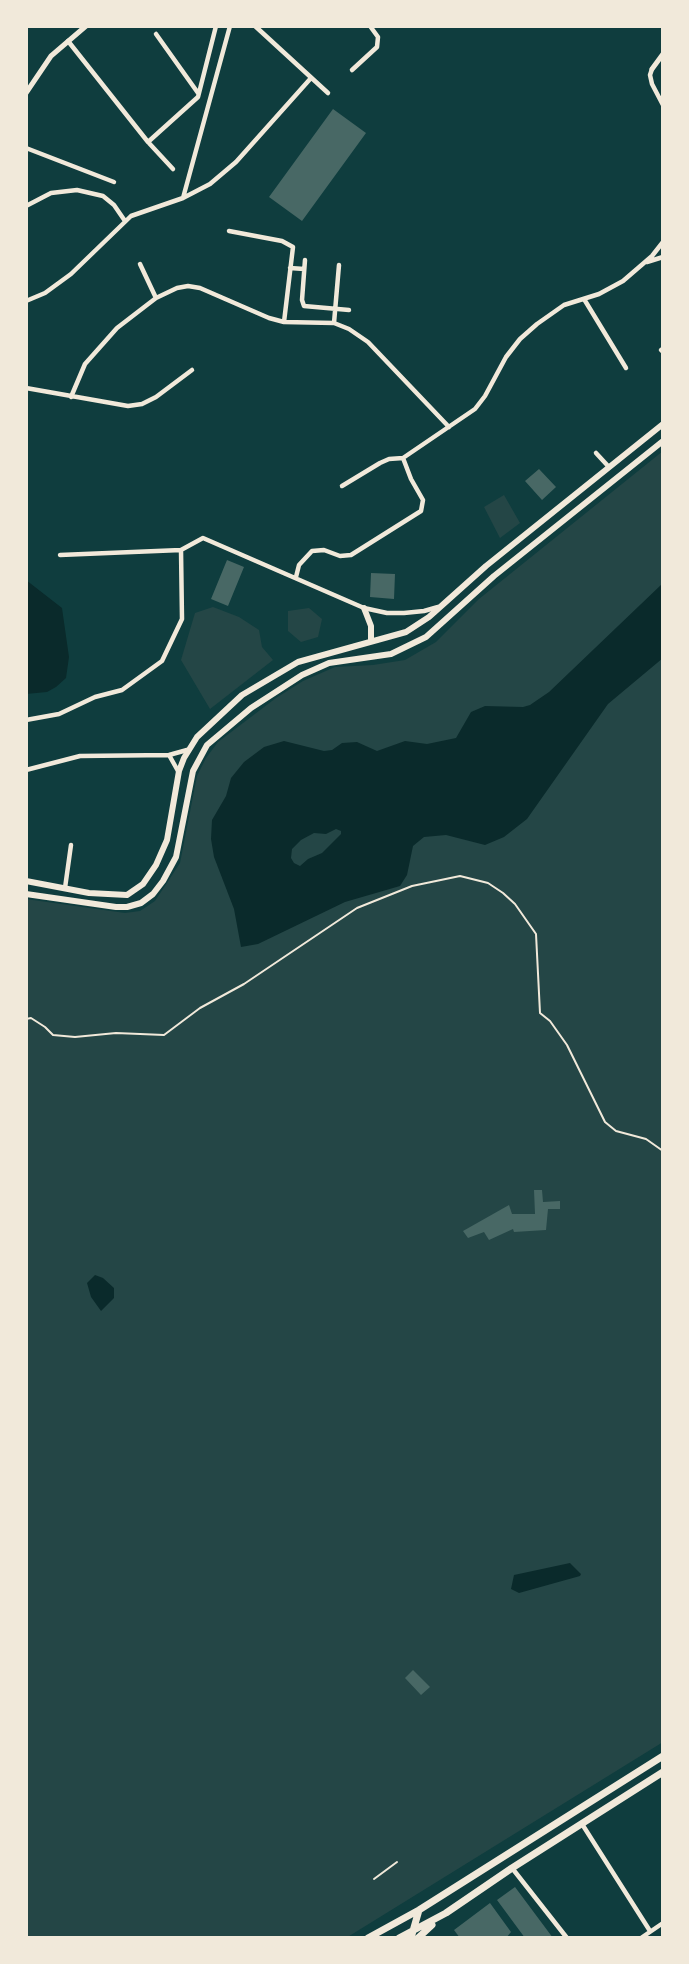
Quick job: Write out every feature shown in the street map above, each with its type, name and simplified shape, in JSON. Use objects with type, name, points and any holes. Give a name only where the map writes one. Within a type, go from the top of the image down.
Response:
[{"type":"main road","points":[[26,881],[127,895],[143,884],[156,865],[167,840],[179,771],[197,737],[254,687],[298,662],[406,632],[663,424]]},
{"type":"main road","points":[[26,894],[116,908],[141,903],[153,894],[176,857],[193,771],[207,745],[251,708],[302,675],[329,663],[391,654],[426,637],[494,576],[663,441]]},
{"type":"main road","points":[[623,454],[632,464]]},
{"type":"main road","points":[[364,608],[371,626],[371,641]]},
{"type":"main road","points":[[368,1938],[419,1910],[663,1756]]},
{"type":"main road","points":[[400,1920],[397,1938],[414,1935],[512,1868],[663,1772]]},
{"type":"main road","points":[[414,1935],[419,1910]]},
{"type":"street","points":[[26,93],[51,56],[86,26]]},
{"type":"street","points":[[148,142],[196,99],[216,26]]},
{"type":"street","points":[[183,198],[230,26]]},
{"type":"street","points":[[255,26],[328,93]]},
{"type":"street","points":[[352,70],[377,47],[379,37],[370,26]]},
{"type":"street","points":[[156,34],[198,94]]},
{"type":"street","points":[[68,40],[148,142],[173,169]]},
{"type":"street","points":[[663,54],[650,75],[663,105]]},
{"type":"street","points":[[26,300],[45,293],[71,274],[125,221],[139,212],[183,198],[210,184],[236,162],[312,78]]},
{"type":"street","points":[[26,148],[114,182]]},
{"type":"street","points":[[26,206],[51,193],[77,190],[103,197],[114,205],[125,221]]},
{"type":"street","points":[[229,231],[282,241],[293,247],[284,322]]},
{"type":"street","points":[[342,486],[388,459],[402,458],[475,408],[520,339],[564,305],[611,288],[643,264],[663,243]]},
{"type":"street","points":[[643,264],[663,257]]},
{"type":"street","points":[[305,260],[303,304],[309,307],[349,310]]},
{"type":"street","points":[[140,264],[156,298]]},
{"type":"street","points":[[334,323],[338,265]]},
{"type":"street","points":[[290,268],[304,269]]},
{"type":"street","points":[[71,397],[85,364],[117,328],[156,298],[188,286],[269,318],[284,322],[334,323],[349,329],[368,342],[449,427]]},
{"type":"street","points":[[584,299],[626,368]]},
{"type":"street","points":[[26,388],[117,405],[142,404],[192,370]]},
{"type":"street","points":[[596,453],[608,466]]},
{"type":"street","points":[[296,577],[299,565],[312,551],[324,550],[340,556],[351,555],[421,511],[423,500],[402,458]]},
{"type":"street","points":[[61,555],[181,550],[203,538],[364,608],[387,613],[404,613],[424,611],[442,605]]},
{"type":"street","points":[[26,720],[59,715],[95,697],[122,690],[162,661],[181,619],[181,550]]},
{"type":"street","points":[[26,770],[80,756],[169,755],[189,750]]},
{"type":"street","points":[[169,755],[179,771]]},
{"type":"street","points":[[65,888],[71,845]]},
{"type":"street","points":[[582,1824],[650,1931]]},
{"type":"street","points":[[512,1868],[567,1938]]},
{"type":"street","points":[[641,1938],[663,1923]]},
{"type":"path","points":[[26,1019],[31,1018],[53,1035],[75,1037],[117,1032],[164,1035],[358,908],[412,886],[460,876],[488,883],[503,893],[515,904],[536,934],[540,1013],[550,1021],[567,1045],[605,1122],[616,1132],[646,1139],[663,1151]]},
{"type":"path","points":[[374,1880],[397,1863]]},
{"type":"shaded area","points":[[663,451],[663,1742],[346,1938],[26,1938],[26,899],[125,913],[140,911],[155,901],[180,863],[197,776],[218,742],[303,681],[335,667],[405,660],[436,642],[479,599]]},
{"type":"shaded area","points":[[504,495],[520,523],[500,538],[484,507]]},
{"type":"shaded area","points":[[26,580],[62,608],[69,657],[66,678],[56,687],[47,692],[26,694]]},
{"type":"shaded area","points":[[663,583],[663,658],[608,704],[527,819],[504,837],[485,845],[446,835],[424,837],[413,846],[407,875],[400,886],[345,902],[258,944],[241,947],[234,909],[214,857],[211,839],[212,820],[226,796],[231,778],[244,762],[264,747],[284,741],[324,751],[332,750],[342,743],[357,742],[377,751],[405,741],[427,744],[456,738],[471,712],[485,706],[523,707],[549,692]],"holes":[[[336,829],[341,831],[322,853],[300,866],[294,863],[291,858],[292,849],[301,840],[314,833],[326,834]]]},
{"type":"shaded area","points":[[213,607],[239,617],[259,630],[262,647],[273,660],[210,709],[181,660],[195,613]]},
{"type":"shaded area","points":[[309,608],[322,619],[318,637],[301,642],[288,631],[288,611]]},
{"type":"shaded area","points":[[95,1275],[114,1288],[114,1298],[101,1311],[91,1297],[87,1283]]},
{"type":"shaded area","points":[[570,1563],[580,1576],[519,1593],[511,1589],[514,1575]]},
{"type":"building","points":[[333,109],[366,133],[302,221],[269,197]]},
{"type":"building","points":[[539,469],[556,487],[542,500],[525,481]]},
{"type":"building","points":[[227,560],[244,567],[228,606],[211,599]]},
{"type":"building","points":[[371,573],[395,574],[394,599],[370,597]]},
{"type":"building","points":[[534,1190],[542,1190],[543,1202],[560,1201],[560,1209],[548,1209],[546,1230],[514,1232],[513,1229],[489,1240],[484,1232],[468,1238],[463,1231],[509,1205],[512,1214],[535,1214]]},
{"type":"building","points":[[413,1670],[430,1687],[421,1695],[405,1678]]},
{"type":"building","points":[[515,1887],[553,1938],[525,1938],[497,1900]]},
{"type":"building","points":[[490,1903],[511,1932],[506,1938],[460,1938],[454,1930]]}]
